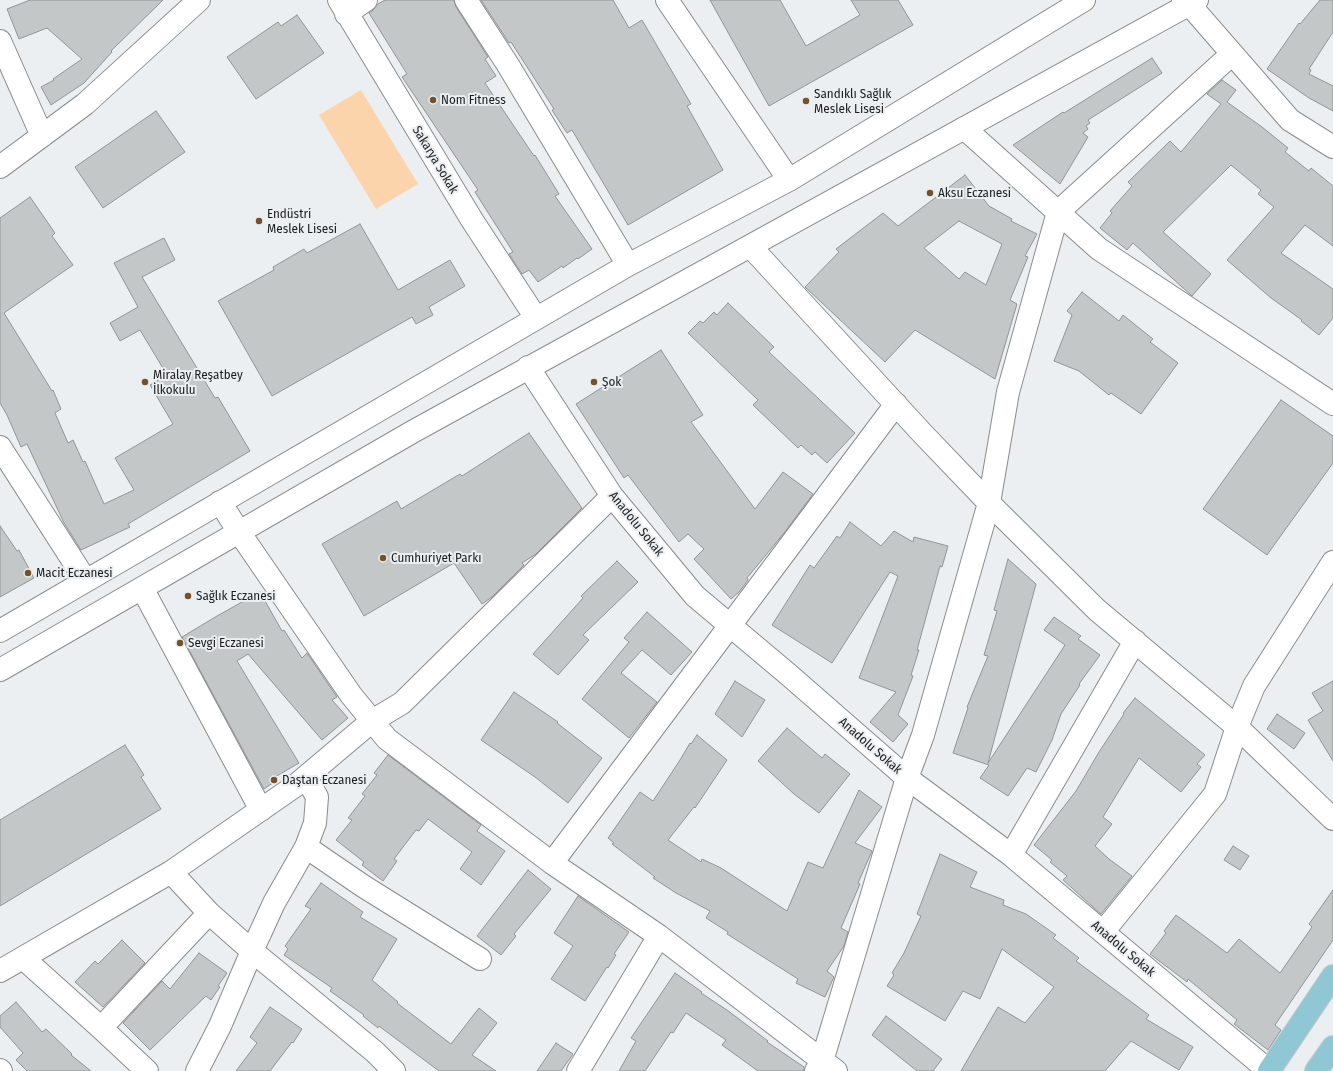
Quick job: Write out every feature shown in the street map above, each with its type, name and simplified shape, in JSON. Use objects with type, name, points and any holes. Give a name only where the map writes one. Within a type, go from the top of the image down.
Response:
[{"type":"main road","points":[[1269,1071],[1333,976]]},
{"type":"main road","points":[[1316,1071],[1333,1047]]},
{"type":"street","points":[[0,167],[85,104],[199,0]]},
{"type":"street","points":[[343,7],[366,0]]},
{"type":"street","points":[[466,0],[508,65],[628,265]]},
{"type":"street","points":[[667,0],[790,180]]},
{"type":"street","points":[[0,631],[628,265],[790,180],[1084,0]]},
{"type":"street","points":[[0,670],[414,431],[1190,2],[1232,54],[1290,120],[1333,147]]},
{"type":"street","name":"Sakarya Sokak","points":[[343,7],[472,220],[536,318]]},
{"type":"street","points":[[0,41],[42,136]]},
{"type":"street","points":[[220,502],[351,695],[387,740],[552,863],[659,936],[825,1068],[907,778],[923,735],[989,503],[1008,392],[1058,212],[1232,54]]},
{"type":"street","points":[[964,128],[1099,249],[1333,404]]},
{"type":"street","points":[[750,246],[989,503],[1097,610],[1238,727],[1333,819]]},
{"type":"street","name":"Anadolu Sokak","points":[[528,368],[612,496],[696,596],[907,778],[1011,855],[1269,1071]]},
{"type":"street","points":[[552,863],[896,404]]},
{"type":"street","points":[[0,447],[86,581]]},
{"type":"street","points":[[0,971],[171,872],[295,786],[372,721],[402,703],[612,496]]},
{"type":"street","points":[[1103,932],[1215,794],[1254,686],[1333,562]]},
{"type":"street","points":[[142,588],[262,810]]},
{"type":"street","points":[[1011,855],[1135,641]]},
{"type":"street","points":[[197,1071],[220,1026],[274,903],[306,847],[315,823],[317,797],[306,777]]},
{"type":"street","points":[[306,847],[363,886],[480,959]]},
{"type":"street","points":[[171,872],[209,913],[252,951],[375,1052],[394,1071]]},
{"type":"street","points":[[101,1028],[209,913]]},
{"type":"street","points":[[578,1071],[659,936]]},
{"type":"street","points":[[22,958],[147,1071]]},
{"type":"shaded area","points":[[361,90],[418,184],[376,209],[319,115]]},
{"type":"building","points":[[30,0],[163,0],[111,51],[112,52],[84,83],[51,105],[41,87],[54,80],[53,79],[82,59],[47,28],[19,39],[7,9]]},
{"type":"building","points":[[385,0],[454,0],[456,7],[488,57],[485,59],[496,76],[485,83],[534,156],[535,155],[559,194],[555,196],[592,249],[578,259],[577,258],[563,268],[562,266],[538,282],[529,270],[522,274],[509,254],[513,252],[475,192],[478,190],[402,77],[407,74],[369,13],[378,4]]},
{"type":"building","points":[[481,0],[613,0],[629,28],[642,20],[691,104],[687,106],[723,170],[628,225],[572,130],[567,133],[552,110],[554,109],[511,42],[509,43]]},
{"type":"building","points":[[710,0],[780,0],[806,46],[860,15],[851,0],[898,0],[913,25],[769,106]]},
{"type":"building","points":[[1320,0],[1333,0],[1333,32],[1309,69],[1311,70],[1309,74],[1333,86],[1333,111],[1309,98],[1267,69],[1299,23],[1300,24]]},
{"type":"building","points":[[297,15],[324,53],[256,99],[227,57],[278,22],[281,26]]},
{"type":"building","points":[[1152,58],[1162,73],[1088,120],[1090,123],[1086,126],[1088,129],[1083,133],[1088,137],[1060,184],[1013,145],[1063,112],[1064,113]]},
{"type":"building","points":[[1222,80],[1236,90],[1227,102],[1288,148],[1285,152],[1309,171],[1311,168],[1333,186],[1333,246],[1305,225],[1281,253],[1333,289],[1333,318],[1319,335],[1301,321],[1302,320],[1271,298],[1227,260],[1274,207],[1258,194],[1261,190],[1231,165],[1163,232],[1211,274],[1192,296],[1133,243],[1127,250],[1100,228],[1112,213],[1110,211],[1132,186],[1128,182],[1170,141],[1181,152],[1221,104],[1207,94]]},
{"type":"building","points":[[156,111],[185,152],[103,208],[75,167]]},
{"type":"building","points":[[965,175],[989,206],[1012,219],[1011,221],[1037,234],[1025,256],[1028,257],[1010,300],[1017,304],[995,379],[915,330],[885,362],[805,287],[839,252],[836,249],[883,213],[898,226]],"holes":[[[959,221],[1002,244],[986,285],[965,272],[959,279],[924,248]]]},
{"type":"building","points":[[30,197],[55,233],[52,236],[73,265],[4,313],[52,391],[53,390],[61,409],[55,413],[68,443],[73,440],[83,462],[85,461],[104,504],[134,490],[115,458],[173,424],[150,385],[167,375],[140,330],[120,341],[110,323],[138,307],[114,263],[164,238],[175,260],[142,277],[215,398],[218,397],[250,451],[128,524],[130,527],[81,550],[64,523],[27,444],[21,447],[0,403],[0,218]]},
{"type":"building","points":[[360,224],[398,290],[450,260],[465,286],[429,307],[433,315],[416,324],[412,317],[272,396],[218,301],[274,270],[273,267],[304,249],[307,253]]},
{"type":"building","points":[[1082,292],[1119,321],[1123,315],[1153,339],[1150,342],[1178,363],[1141,414],[1111,393],[1109,395],[1079,371],[1054,361],[1072,315],[1067,311]]},
{"type":"building","points":[[728,303],[774,347],[769,352],[855,433],[827,463],[815,452],[812,455],[801,445],[798,448],[753,405],[758,400],[688,333],[700,321],[703,323],[714,312],[717,315]]},
{"type":"building","points":[[661,350],[703,415],[691,422],[755,509],[783,472],[813,494],[784,533],[747,578],[748,580],[739,592],[731,599],[694,559],[704,549],[688,534],[679,542],[628,475],[624,478],[576,404]]},
{"type":"building","points":[[1281,400],[1333,436],[1333,463],[1267,555],[1203,509]]},
{"type":"building","points":[[529,433],[582,508],[536,554],[522,563],[524,565],[492,597],[482,604],[454,563],[364,616],[322,544],[397,501],[401,509],[460,474],[462,476]]},
{"type":"building","points":[[850,522],[881,546],[894,531],[913,542],[914,537],[948,546],[942,567],[940,566],[917,650],[919,650],[911,675],[913,676],[898,715],[908,724],[893,742],[870,722],[896,692],[859,678],[898,576],[890,572],[832,663],[772,625],[810,565],[814,568],[837,536],[840,538]]},
{"type":"building","points":[[0,526],[17,551],[19,550],[34,578],[0,597]]},
{"type":"building","points":[[1008,559],[1036,584],[988,763],[1065,645],[1044,630],[1054,617],[1081,636],[1078,639],[1100,655],[1079,684],[1080,685],[1061,714],[1052,740],[1036,772],[1027,768],[1008,796],[980,778],[989,765],[953,753],[968,708],[967,707],[988,656],[984,655],[997,611],[994,610]]},
{"type":"building","points":[[617,561],[638,582],[583,635],[589,640],[558,675],[533,654],[583,598],[581,596]]},
{"type":"building","points":[[260,592],[282,631],[284,630],[302,658],[307,653],[337,697],[332,700],[348,718],[322,740],[248,654],[237,661],[299,763],[275,777],[277,780],[264,789],[182,637]]},
{"type":"building","points":[[647,612],[692,652],[671,675],[642,650],[621,673],[657,702],[629,738],[582,699],[629,642],[624,638]]},
{"type":"building","points":[[735,681],[765,700],[742,737],[715,714]]},
{"type":"building","points":[[1333,681],[1333,761],[1308,720],[1323,711],[1312,693]]},
{"type":"building","points":[[514,692],[558,722],[557,723],[602,758],[568,803],[535,777],[481,740]]},
{"type":"building","points":[[1135,698],[1205,755],[1197,764],[1201,767],[1181,792],[1139,758],[1103,817],[1112,824],[1095,846],[1109,859],[1132,876],[1101,914],[1063,880],[1067,876],[1050,862],[1052,860],[1034,845],[1076,791],[1124,714],[1123,713]]},
{"type":"building","points":[[1277,714],[1305,733],[1294,749],[1267,729]]},
{"type":"building","points":[[787,728],[822,758],[825,754],[850,774],[819,813],[794,794],[758,761]]},
{"type":"building","points":[[697,735],[727,760],[695,808],[694,807],[668,840],[701,862],[702,859],[721,868],[787,911],[808,862],[823,868],[859,790],[882,807],[855,843],[872,851],[841,928],[848,932],[844,946],[827,971],[834,977],[825,997],[796,983],[798,979],[727,934],[728,932],[706,918],[710,911],[676,893],[653,878],[655,877],[612,844],[614,843],[608,838],[640,792],[653,801],[690,743],[691,744]]},
{"type":"building","points":[[125,745],[144,775],[141,777],[161,809],[0,906],[0,820]]},
{"type":"building","points":[[388,755],[481,825],[477,831],[505,851],[481,885],[460,869],[472,852],[428,819],[419,831],[416,830],[394,859],[397,861],[383,881],[362,865],[364,862],[336,840],[352,820],[348,818],[365,796],[362,794],[377,775],[374,773]]},
{"type":"building","points":[[1233,846],[1249,856],[1240,870],[1224,860]]},
{"type":"building","points":[[940,854],[977,872],[970,887],[1004,900],[1003,905],[1026,914],[1056,935],[1053,938],[1079,958],[1076,961],[1149,1015],[1146,1019],[1193,1047],[1179,1070],[1131,1041],[1105,1071],[961,1071],[998,1007],[1025,1023],[1054,987],[1002,949],[980,999],[963,991],[945,1021],[887,986],[894,975],[892,973],[904,953],[921,916],[917,914]]},
{"type":"building","points":[[528,870],[551,889],[514,934],[516,936],[501,955],[477,936]]},
{"type":"building","points":[[321,883],[363,912],[360,917],[397,939],[372,980],[398,1002],[397,1003],[451,1044],[479,1008],[497,1023],[472,1055],[496,1071],[439,1071],[379,1026],[378,1028],[363,1016],[364,1015],[330,991],[332,988],[284,955],[288,949],[285,946],[311,909],[305,906]]},
{"type":"building","points":[[1333,890],[1333,940],[1275,1025],[1281,1030],[1268,1050],[1234,1024],[1237,1020],[1188,979],[1187,982],[1150,954],[1166,933],[1164,931],[1176,915],[1227,953],[1239,939],[1280,973],[1312,927],[1309,924]]},
{"type":"building","points":[[578,896],[629,932],[614,954],[616,955],[608,968],[607,967],[585,1001],[551,979],[573,946],[554,933]]},
{"type":"building","points":[[122,940],[145,963],[103,1007],[75,982],[95,961],[98,964]]},
{"type":"building","points":[[199,953],[227,973],[218,986],[220,987],[211,1000],[206,996],[150,1050],[123,1023],[162,981],[170,989]]},
{"type":"building","points":[[675,973],[702,992],[701,993],[727,1010],[768,1041],[767,1042],[804,1067],[804,1071],[758,1071],[722,1045],[726,1040],[686,1013],[673,1033],[671,1032],[645,1071],[619,1071],[636,1041],[631,1038]]},
{"type":"building","points":[[16,1002],[42,1032],[46,1029],[72,1054],[71,1055],[91,1071],[27,1071],[16,1060],[23,1053],[0,1027],[0,1016]]},
{"type":"building","points":[[270,1007],[302,1029],[293,1043],[292,1042],[270,1071],[236,1071],[257,1043],[250,1037]]},
{"type":"building","points":[[886,1016],[942,1059],[933,1071],[917,1071],[872,1035]]},
{"type":"building","points":[[556,1043],[573,1054],[561,1071],[537,1071]]},
{"type":"place","name":"Nom Fitness","points":[[433,100]]},
{"type":"place","name":"Sandıklı Sağlık Meslek Lisesi","points":[[806,101]]},
{"type":"place","name":"Aksu Eczanesi","points":[[930,193]]},
{"type":"place","name":"Endüstri Meslek Lisesi","points":[[259,221]]},
{"type":"place","name":"Miralay Reşatbey İlkokulu","points":[[145,382]]},
{"type":"place","name":"Şok","points":[[594,382]]},
{"type":"place","name":"Cumhuriyet Parkı","points":[[383,558]]},
{"type":"place","name":"Macit Eczanesi","points":[[28,573]]},
{"type":"place","name":"Sağlık Eczanesi","points":[[188,596]]},
{"type":"place","name":"Sevgi Eczanesi","points":[[180,643]]},
{"type":"place","name":"Daştan Eczanesi","points":[[274,780]]}]
